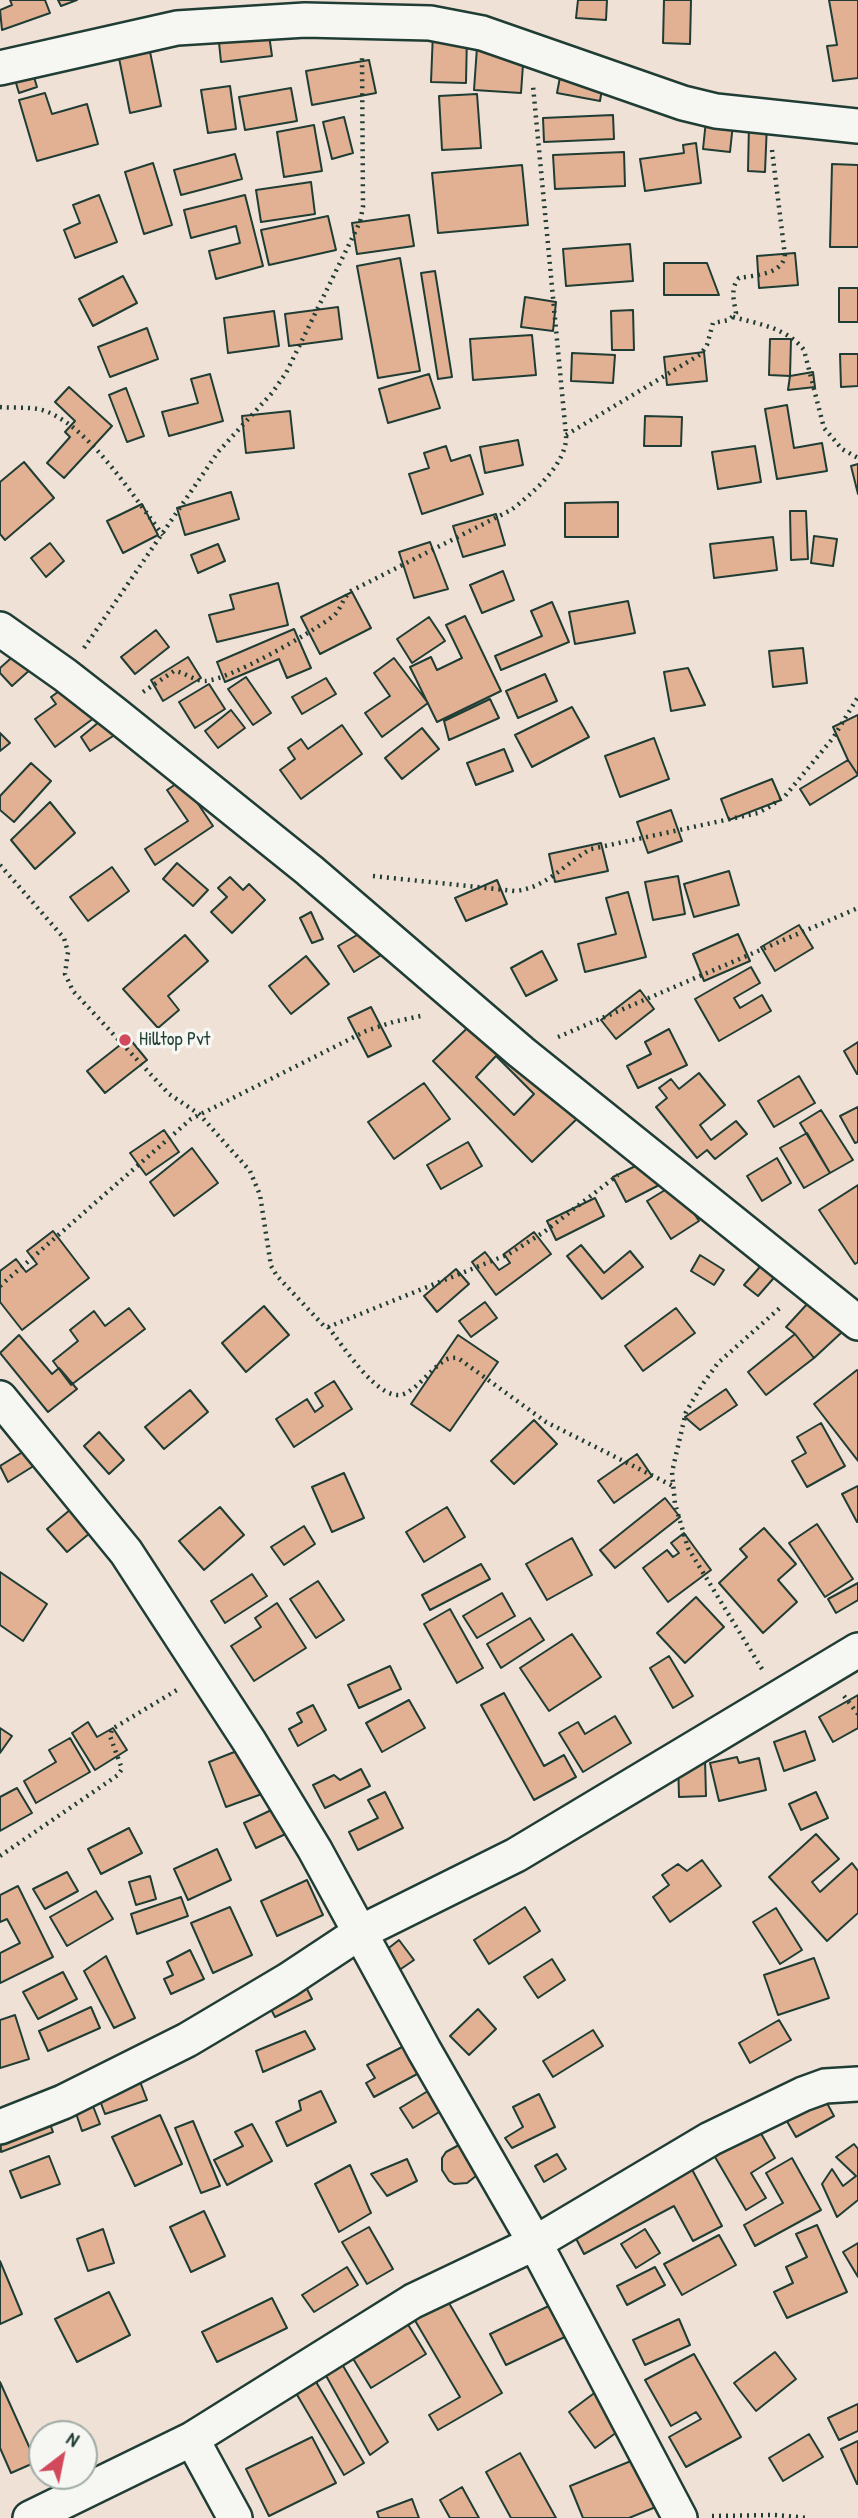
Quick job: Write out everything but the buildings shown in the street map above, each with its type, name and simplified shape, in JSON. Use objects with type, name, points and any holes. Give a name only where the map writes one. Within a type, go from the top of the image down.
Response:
[{"type":"street","points":[[0,68],[177,28],[305,20],[430,23],[482,33],[683,103],[716,111],[858,126]]},
{"type":"street","points":[[0,629],[65,674],[309,870],[521,1052],[858,1323]]},
{"type":"street","points":[[0,1398],[126,1552],[206,1673],[315,1850],[359,1933],[535,2243],[680,2518]]},
{"type":"street","points":[[0,2127],[63,2102],[187,2040],[288,1980],[359,1933],[516,1855],[858,1650]]},
{"type":"street","points":[[30,2518],[192,2439],[413,2301],[535,2243],[710,2139],[803,2094],[825,2086],[858,2084]]},
{"type":"street","points":[[192,2439],[235,2518]]},
{"type":"path","points":[[65,674],[218,452],[272,393],[286,373],[355,236],[363,207],[361,20]]},
{"type":"path","points":[[116,714],[174,671],[182,671],[199,681],[208,681],[260,660],[334,616],[343,598],[351,591],[511,510],[532,494],[564,452],[566,435],[530,51]]},
{"type":"path","points":[[733,317],[736,313],[733,290],[736,281],[775,270],[784,262],[767,116]]},
{"type":"path","points":[[566,435],[701,354],[707,345],[713,323],[733,317],[779,330],[797,341],[804,350],[824,428],[842,449],[858,458]]},
{"type":"path","points":[[0,407],[39,410],[72,426],[99,453],[163,535]]},
{"type":"path","points":[[364,876],[515,891],[528,889],[542,884],[578,856],[592,849],[758,813],[785,796],[833,738],[858,697]]},
{"type":"path","points":[[0,865],[64,938],[68,952],[65,974],[73,991],[169,1094],[200,1114],[254,1178],[260,1195],[271,1266],[318,1322],[328,1327],[375,1385],[392,1395],[405,1394],[444,1360],[458,1358],[546,1422],[673,1486]]},
{"type":"path","points":[[521,1052],[858,908]]},
{"type":"path","points":[[0,1286],[200,1114],[366,1031],[393,1022],[471,1007]]},
{"type":"path","points":[[328,1327],[509,1254],[544,1231],[646,1153]]},
{"type":"path","points":[[780,1699],[688,1548],[675,1504],[672,1472],[686,1412],[702,1385],[718,1363],[808,1283]]},
{"type":"path","points":[[0,1856],[120,1773],[122,1769],[110,1736],[114,1727],[206,1673]]},
{"type":"path","points":[[680,2518],[775,2515],[808,2518]]},
{"type":"place","name":"Hilltop Pvt","points":[[125,1040]]}]
